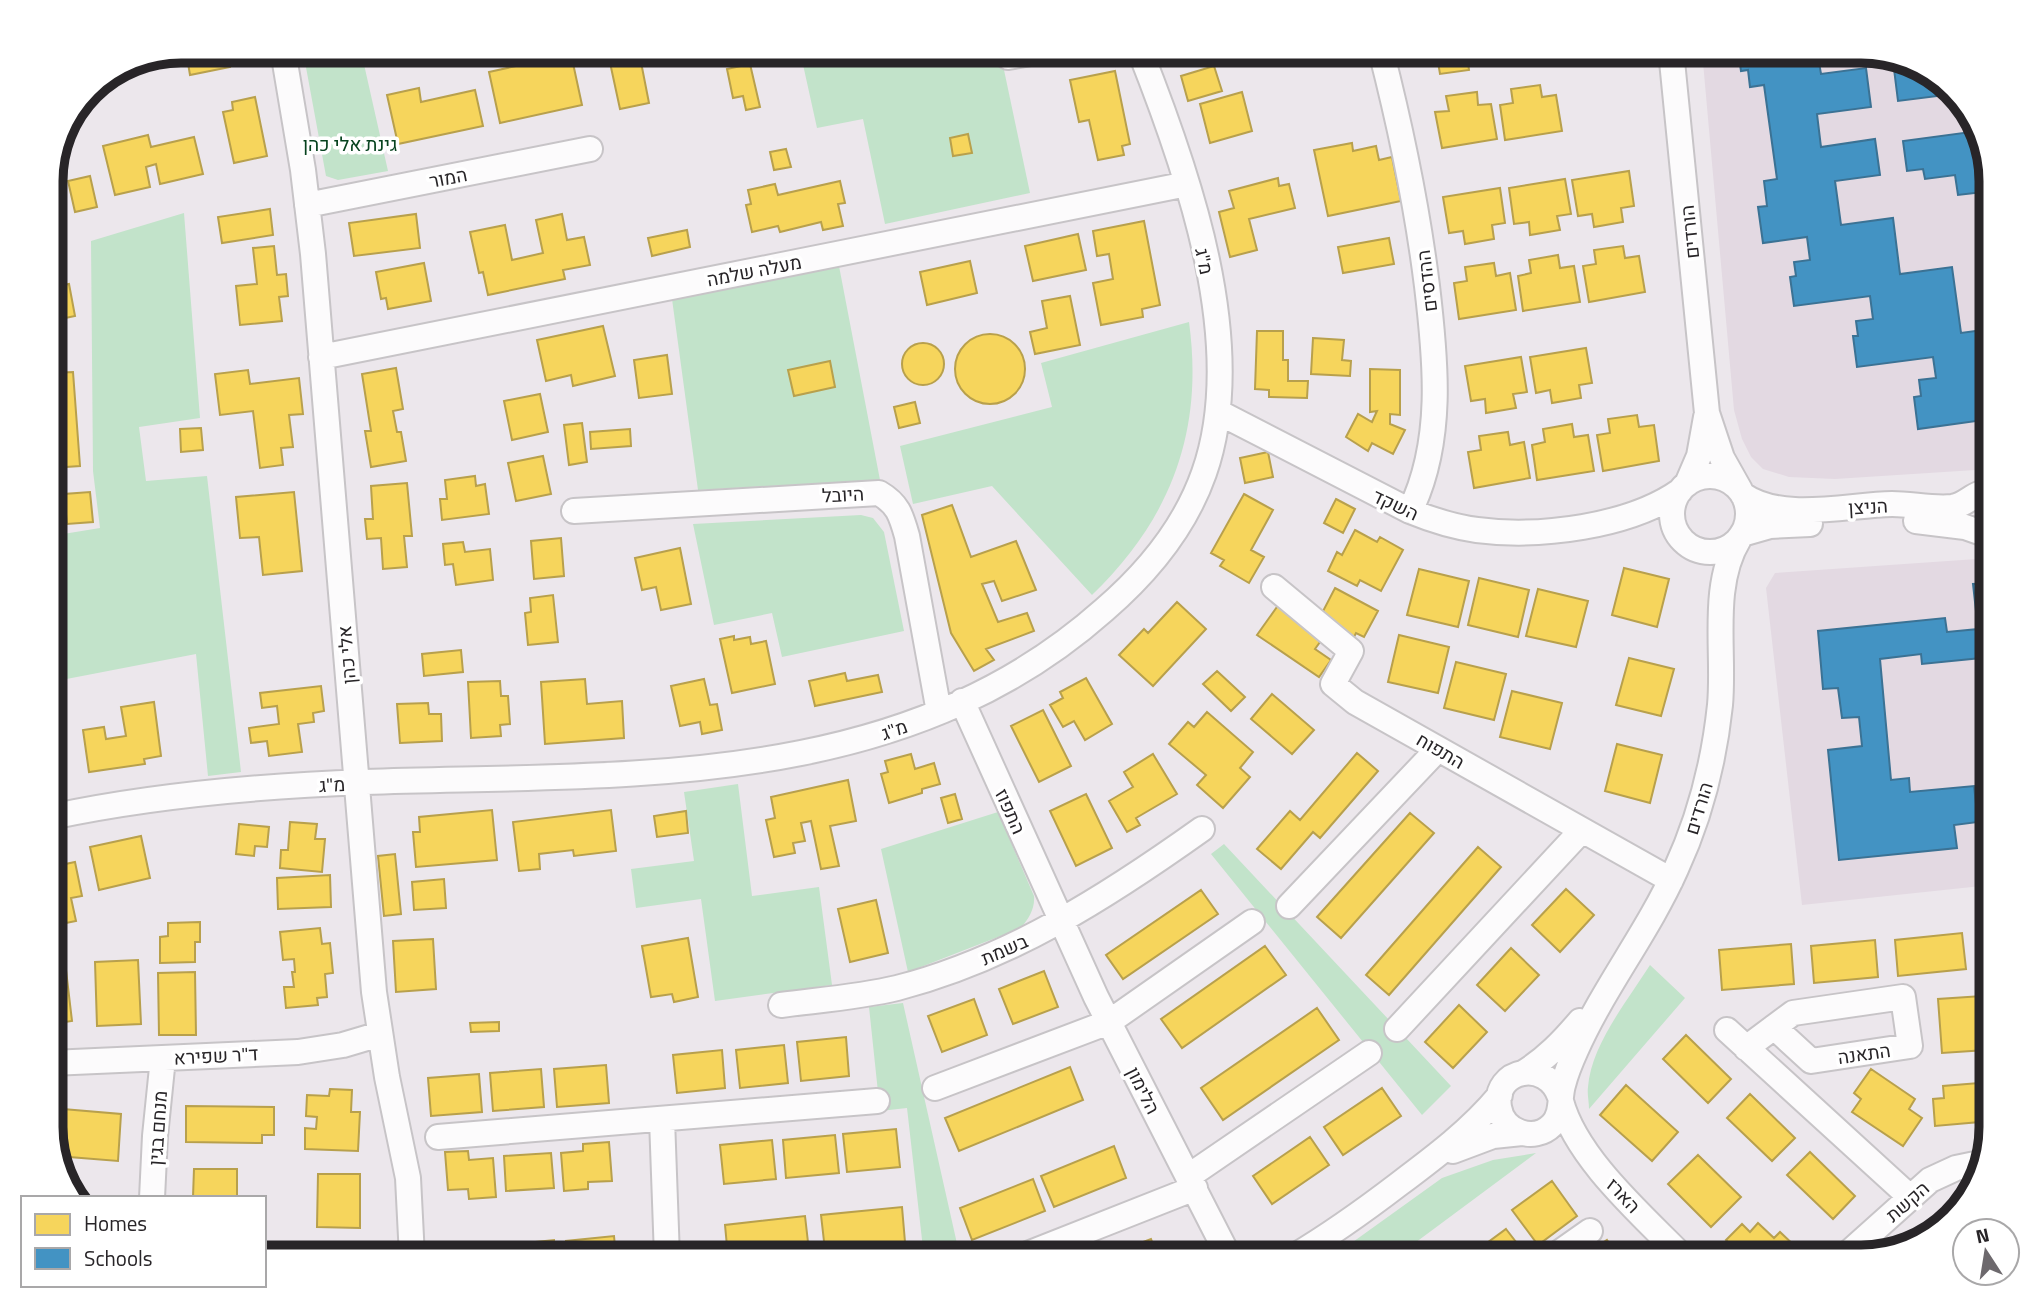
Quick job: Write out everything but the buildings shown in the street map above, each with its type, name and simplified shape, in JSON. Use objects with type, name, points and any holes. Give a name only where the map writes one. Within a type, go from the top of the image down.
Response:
[{"type":"street","name":"אלי כהן","points":[[285,63],[307,205],[369,950],[380,1034],[408,1178],[411,1245]]},
{"type":"street","name":"מ\"ג","points":[[63,815],[215,792],[356,783],[626,775],[715,768],[814,752],[873,736],[984,692],[1036,662],[1085,627],[1132,586],[1186,512],[1203,475],[1214,438],[1220,359],[1208,271],[1186,184],[1166,119],[1145,63]]},
{"type":"street","name":"ההדסים","points":[[1384,63],[1411,180],[1434,355],[1431,438],[1423,476],[1410,511]]},
{"type":"street","name":"הורדים","points":[[1672,63],[1707,413],[1722,458],[1742,492]]},
{"type":"street","name":"המור","points":[[307,205],[590,149]]},
{"type":"street","name":"מעלה שלמה","points":[[321,357],[1186,184]]},
{"type":"street","name":"השקד","points":[[1218,412],[1410,511],[1456,527],[1497,532],[1536,531],[1592,524],[1646,511],[1684,487]]},
{"type":"street","name":"הורדים","points":[[1684,487],[1701,449],[1707,413]]},
{"type":"street","points":[[1715,476],[1731,482],[1742,492],[1748,518],[1740,537],[1730,546],[1718,551],[1688,543],[1675,527],[1674,504],[1684,487],[1697,478],[1715,476]]},
{"type":"street","name":"הניצן","points":[[1742,492],[1763,506],[1788,510],[1893,504],[1949,507],[1965,503],[1979,494]]},
{"type":"street","name":"היובל","points":[[574,511],[879,493],[893,501],[905,528],[939,712]]},
{"type":"street","name":"הניצן","points":[[1740,537],[1770,526],[1892,520],[1935,522],[1965,527],[1979,533]]},
{"type":"street","name":"השקד","points":[[1592,524],[1645,527],[1688,543]]},
{"type":"street","name":"הורדים","points":[[1560,1099],[1576,1050],[1609,985],[1671,880],[1695,823],[1711,766],[1720,706],[1721,611],[1726,568],[1740,537]]},
{"type":"street","name":"הורדים","points":[[1688,543],[1709,573],[1721,611]]},
{"type":"street","name":"התפוח","points":[[1274,587],[1351,651],[1333,684],[1355,702],[1671,880]]},
{"type":"street","name":"התפוז","points":[[962,701],[1061,921]]},
{"type":"street","points":[[1289,906],[1438,749]]},
{"type":"street","name":"בשמת","points":[[781,1005],[895,988],[932,978],[1000,951],[1061,921],[1120,886],[1202,829]]},
{"type":"street","points":[[1397,1029],[1582,830]]},
{"type":"street","name":"הלימון","points":[[1061,921],[1109,1022],[1223,1245]]},
{"type":"street","points":[[935,1088],[1109,1022],[1252,922]]},
{"type":"street","name":"הורדים","points":[[1523,1073],[1554,1050],[1609,985]]},
{"type":"street","name":"התאנה","points":[[1746,1048],[1774,1027],[1793,1013],[1903,997],[1910,1046],[1811,1061],[1774,1027]]},
{"type":"street","points":[[1727,1030],[1910,1198]]},
{"type":"street","name":"ד\"ר שפירא","points":[[63,1062],[305,1051],[343,1045],[380,1034]]},
{"type":"street","points":[[1048,1245],[1192,1182],[1369,1053]]},
{"type":"street","name":"מנחם בגין","points":[[152,1196],[163,1058]]},
{"type":"street","points":[[1317,1245],[1427,1164],[1474,1124],[1500,1095],[1507,1082],[1523,1073],[1533,1072],[1547,1077],[1557,1087],[1560,1099],[1558,1116],[1549,1127],[1484,1139],[1427,1164]]},
{"type":"street","points":[[1500,1095],[1499,1104],[1503,1119],[1509,1126],[1526,1133]]},
{"type":"street","name":"הארז","points":[[1560,1099],[1570,1128],[1594,1163],[1672,1245]]},
{"type":"street","points":[[438,1137],[877,1101]]},
{"type":"street","points":[[662,1119],[667,1245]]},
{"type":"street","name":"הארז","points":[[1526,1133],[1556,1141],[1594,1163]]},
{"type":"street","name":"הקשת","points":[[1857,1245],[1930,1180],[1942,1173],[1973,1164]]},
{"type":"street","points":[[1570,1245],[1590,1231]]},
{"type":"shaded area","points":[[1703,63],[1861,63],[1891,67],[1913,75],[1939,92],[1950,103],[1970,136],[1978,166],[1979,470],[1835,479],[1789,477],[1763,469],[1751,457],[1742,439],[1734,410]]},
{"type":"shaded area","points":[[1979,559],[1979,886],[1802,905],[1766,588],[1775,573]]},
{"type":"green space","name":"גינת אלי כהן","points":[[305,63],[364,63],[388,171],[338,180],[326,176]]},
{"type":"green space","points":[[803,63],[1003,63],[1030,193],[885,224],[863,119],[817,128]]},
{"type":"green space","points":[[184,213],[200,418],[139,427],[146,481],[207,476],[241,772],[208,776],[196,654],[63,680],[63,534],[100,528],[93,471],[91,241]]},
{"type":"green space","points":[[839,266],[880,480],[698,490],[672,299]]},
{"type":"green space","points":[[1189,322],[1191,400],[1186,436],[1176,471],[1143,536],[1092,595],[992,486],[913,504],[900,446],[1052,407],[1041,363]]},
{"type":"green space","points":[[861,515],[873,518],[884,532],[904,631],[782,657],[772,613],[714,625],[693,524]]},
{"type":"green space","points":[[738,784],[752,896],[819,887],[832,985],[715,1001],[701,899],[636,908],[631,869],[694,861],[684,792]]},
{"type":"green space","points":[[998,812],[1034,896],[1029,917],[1021,928],[908,972],[881,849]]},
{"type":"green space","points":[[1224,844],[1451,1086],[1422,1115],[1211,854]]},
{"type":"green space","points":[[1650,965],[1685,998],[1589,1109],[1588,1087],[1596,1055],[1612,1023]]},
{"type":"green space","points":[[903,1003],[957,1245],[923,1245],[907,1108],[880,1111],[869,1007]]},
{"type":"green space","points":[[1536,1153],[1412,1245],[1349,1245],[1442,1178],[1493,1160]]}]
